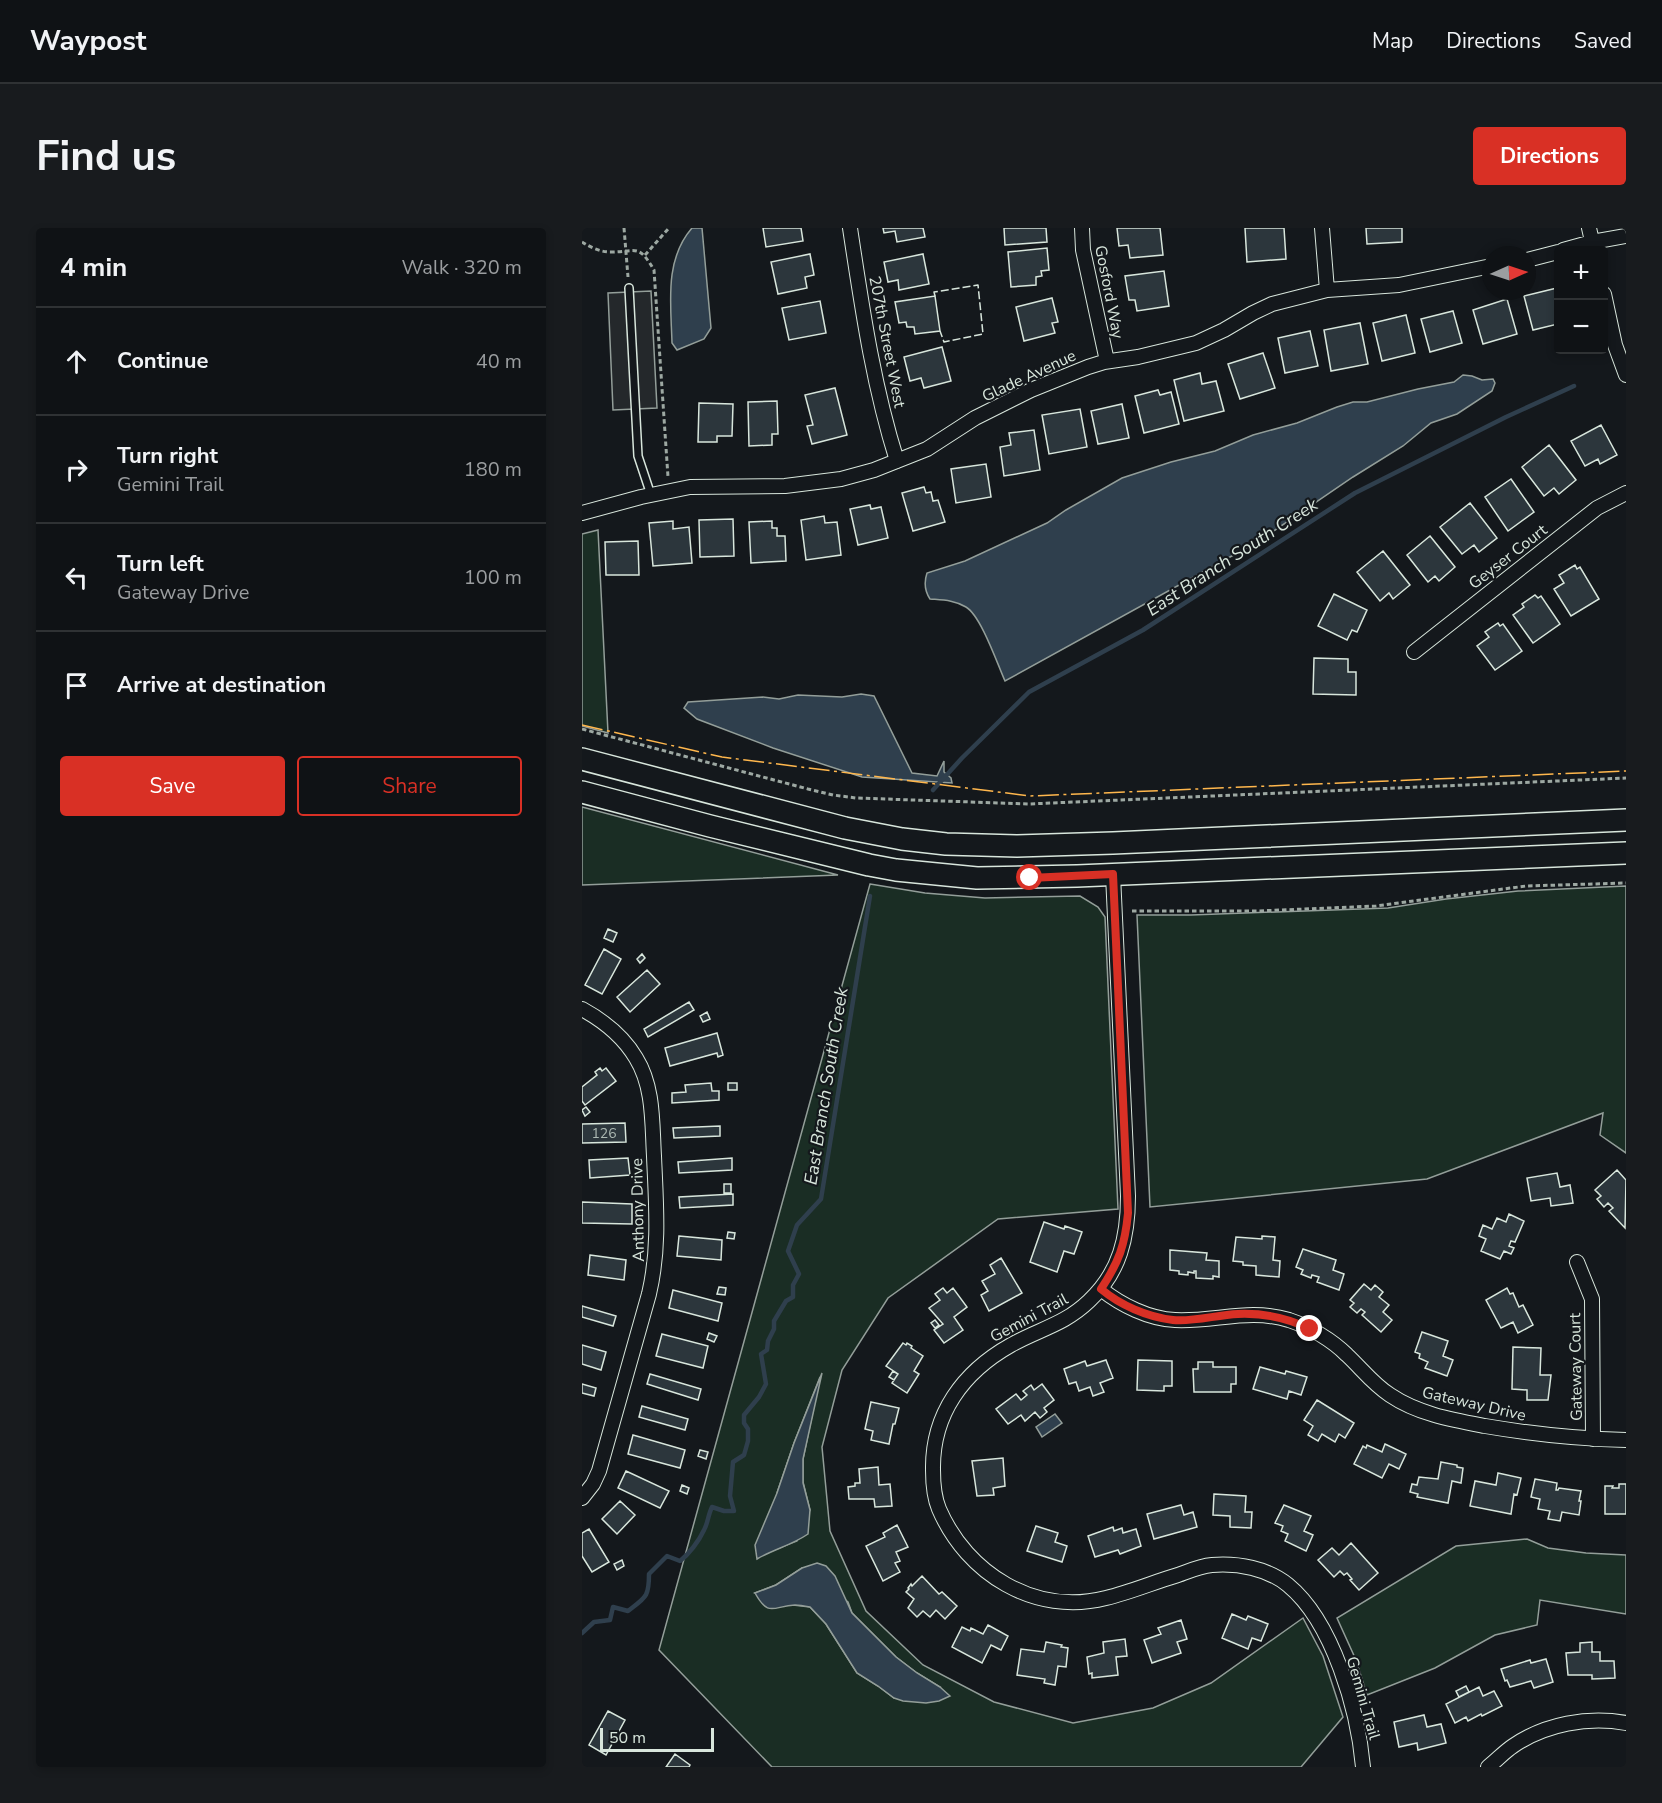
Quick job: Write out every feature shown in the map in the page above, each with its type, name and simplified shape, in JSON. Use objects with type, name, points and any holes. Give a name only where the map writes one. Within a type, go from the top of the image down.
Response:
[{"type":"main road","points":[[582,759],[845,828],[902,839],[946,844],[1017,846],[1113,843],[1626,820]]},
{"type":"main road","points":[[582,792],[869,865],[955,876],[998,878],[1626,853]]},
{"type":"street","name":"207th Street West","points":[[850,228],[870,355],[897,461]]},
{"type":"street","name":"Gosford Way","points":[[1082,228],[1083,250],[1107,361]]},
{"type":"street","points":[[1322,228],[1327,290]]},
{"type":"street","points":[[1589,228],[1593,246],[1626,236]]},
{"type":"street","points":[[1536,258],[1554,253]]},
{"type":"street","name":"Glade Avenue","points":[[582,513],[651,495],[690,488],[784,486],[841,479],[874,470],[927,449],[975,418],[1031,390],[1090,366],[1196,343],[1272,304],[1327,290],[1399,285],[1482,268]]},
{"type":"street","points":[[1605,300],[1615,345],[1626,375]]},
{"type":"street","name":"Geyser Court","points":[[1414,652],[1597,508],[1626,494]]},
{"type":"street","name":"Gemini Trail","points":[[1113,874],[1128,1213],[1122,1253],[1101,1289],[1086,1305],[1069,1318],[1013,1343],[983,1363],[956,1393],[938,1426],[933,1459],[934,1492],[938,1506],[957,1543],[992,1576],[1029,1595],[1076,1601],[1105,1598],[1210,1565],[1241,1566],[1258,1570],[1286,1584],[1315,1616],[1324,1632],[1348,1690],[1358,1731],[1363,1767]]},
{"type":"street","name":"Anthony Drive","points":[[582,1009],[609,1027],[628,1046],[647,1082],[651,1107],[658,1231],[649,1294],[599,1471],[593,1484],[582,1498]]},
{"type":"street","name":"Gateway Court","points":[[1576,1262],[1592,1299],[1593,1439]]},
{"type":"street","name":"Gateway Drive","points":[[1101,1289],[1122,1304],[1148,1314],[1174,1320],[1237,1314],[1263,1315],[1287,1320],[1310,1329],[1336,1345],[1373,1382],[1392,1397],[1417,1410],[1465,1422],[1518,1431],[1560,1437],[1626,1440]]},
{"type":"street","points":[[1488,1767],[1515,1744],[1553,1727],[1589,1721],[1626,1722]]},
{"type":"lane","points":[[629,288],[638,456],[651,495]]},
{"type":"path","points":[[624,228],[629,288]]},
{"type":"path","points":[[645,255],[669,228]]},
{"type":"path","points":[[582,242],[608,252],[636,250],[645,255],[654,270],[670,491]]},
{"type":"path","points":[[582,729],[833,795],[876,799],[1029,804],[1626,778]]},
{"type":"path","points":[[1132,910],[1258,911],[1376,906],[1526,886],[1626,883]]},
{"type":"green space","points":[[598,530],[608,733],[582,726],[582,534]]},
{"type":"green space","points":[[582,807],[838,875],[582,885]]},
{"type":"green space","points":[[870,884],[925,893],[985,898],[1080,896],[1098,907],[1105,917],[1118,1209],[998,1219],[888,1298],[842,1370],[822,1447],[830,1531],[866,1611],[923,1665],[994,1702],[1073,1723],[1153,1708],[1211,1683],[1303,1618],[1323,1656],[1343,1717],[1301,1767],[772,1767],[659,1650]],"holes":[[[820,1377],[803,1459],[803,1482],[810,1510],[797,1541],[769,1552],[777,1493]],[[802,1568],[848,1602],[852,1613],[896,1657],[940,1687],[894,1698],[857,1673],[826,1624],[810,1607],[793,1605],[755,1593],[776,1585]]]},
{"type":"green space","points":[[1626,886],[1626,1153],[1600,1135],[1603,1113],[1427,1179],[1150,1207],[1137,915],[1388,908],[1518,891]]},
{"type":"green space","points":[[1527,1539],[1548,1548],[1626,1555],[1626,1614],[1540,1600],[1537,1625],[1495,1635],[1435,1668],[1367,1695],[1356,1660],[1337,1618],[1456,1546]]},
{"type":"shaded area","points":[[651,291],[657,408],[613,410],[608,293]]},
{"type":"water","points":[[692,228],[702,228],[711,328],[704,339],[677,350],[672,343],[671,283],[677,254]]},
{"type":"water","points":[[1463,375],[1482,380],[1493,379],[1495,383],[1492,391],[1457,414],[1431,423],[1403,446],[1259,541],[1005,681],[983,630],[972,612],[957,603],[930,599],[927,592],[925,583],[927,573],[965,561],[1047,523],[1122,478],[1215,451],[1253,435],[1297,423],[1353,402],[1367,402],[1454,382]]},
{"type":"water","points":[[861,694],[874,696],[912,773],[937,776],[944,761],[944,772],[951,778],[952,783],[862,777],[773,748],[697,719],[684,708],[688,702],[763,697],[779,699],[798,695],[842,697]]},
{"type":"water","points":[[822,1373],[803,1459],[803,1483],[810,1510],[808,1534],[757,1559],[755,1545]]},
{"type":"water","points":[[1055,1414],[1062,1423],[1042,1437],[1036,1427]]},
{"type":"water","points":[[817,1563],[826,1566],[835,1576],[852,1613],[896,1657],[950,1696],[926,1703],[894,1698],[857,1673],[826,1624],[810,1607],[795,1605],[768,1608],[755,1593],[776,1585],[802,1568]]},
{"type":"building","points":[[763,228],[801,228],[803,241],[766,247]]},
{"type":"building","points":[[883,228],[923,228],[925,237],[897,242],[895,231],[884,233]]},
{"type":"building","points":[[1004,228],[1046,228],[1047,242],[1005,245]]},
{"type":"building","points":[[1117,228],[1160,228],[1163,255],[1130,258],[1128,245],[1119,246]]},
{"type":"building","points":[[1245,228],[1284,228],[1286,259],[1247,262]]},
{"type":"building","points":[[1366,228],[1402,228],[1402,242],[1367,244]]},
{"type":"building","points":[[1047,248],[1049,270],[1041,271],[1042,276],[1036,277],[1036,285],[1011,287],[1008,252]]},
{"type":"building","points":[[810,254],[814,275],[805,277],[807,288],[778,294],[771,262]]},
{"type":"building","points":[[923,254],[929,284],[899,290],[898,280],[888,282],[884,262]]},
{"type":"building","points":[[1164,271],[1169,306],[1137,311],[1135,300],[1129,300],[1125,276]]},
{"type":"building","points":[[1554,289],[1554,325],[1533,330],[1525,300],[1536,300],[1536,293]]},
{"type":"building","points":[[935,296],[940,331],[915,334],[914,327],[907,327],[906,322],[899,323],[895,302]]},
{"type":"building","points":[[1052,298],[1058,322],[1052,323],[1055,333],[1024,341],[1016,307]]},
{"type":"building","points":[[1507,300],[1517,334],[1483,344],[1473,310]]},
{"type":"building","points":[[820,301],[826,333],[789,340],[782,308]]},
{"type":"building","points":[[1453,311],[1462,343],[1430,352],[1421,319]]},
{"type":"building","points":[[1406,315],[1415,353],[1382,361],[1373,323]]},
{"type":"building","points":[[1360,323],[1368,364],[1331,371],[1324,330]]},
{"type":"building","points":[[1310,331],[1318,366],[1285,373],[1278,338]]},
{"type":"building","points":[[942,347],[951,381],[924,388],[921,378],[910,381],[904,357]]},
{"type":"building","points":[[1263,353],[1275,388],[1240,399],[1228,364]]},
{"type":"building","points":[[1200,373],[1202,384],[1216,381],[1224,411],[1184,421],[1174,380]]},
{"type":"building","points":[[835,388],[847,435],[812,444],[807,426],[813,425],[805,395]]},
{"type":"building","points":[[1158,390],[1160,395],[1171,392],[1179,424],[1144,433],[1135,396]]},
{"type":"building","points":[[777,401],[778,434],[772,434],[772,445],[749,446],[748,402]]},
{"type":"building","points":[[699,403],[733,404],[732,436],[717,436],[717,442],[698,442]]},
{"type":"building","points":[[1122,404],[1129,438],[1098,444],[1091,411]]},
{"type":"building","points":[[1080,409],[1087,447],[1049,454],[1042,415]]},
{"type":"building","points":[[1601,425],[1617,455],[1600,464],[1598,459],[1585,466],[1571,441]]},
{"type":"building","points":[[1034,430],[1040,470],[1004,476],[1000,447],[1011,445],[1009,433]]},
{"type":"building","points":[[1549,445],[1576,480],[1559,494],[1554,488],[1544,496],[1522,467]]},
{"type":"building","points":[[986,464],[991,497],[956,503],[951,469]]},
{"type":"building","points":[[1511,479],[1534,512],[1508,531],[1485,497]]},
{"type":"building","points":[[924,487],[926,493],[931,492],[933,501],[938,500],[945,522],[913,531],[902,493]]},
{"type":"building","points":[[1470,503],[1497,538],[1479,552],[1474,545],[1462,554],[1440,527]]},
{"type":"building","points":[[870,505],[871,509],[881,507],[888,538],[858,545],[850,509]]},
{"type":"building","points":[[824,516],[825,523],[837,522],[841,555],[806,560],[801,520]]},
{"type":"building","points":[[733,519],[734,556],[700,557],[699,520]]},
{"type":"building","points":[[673,521],[673,529],[689,527],[692,563],[653,566],[649,523]]},
{"type":"building","points":[[772,521],[772,528],[777,528],[777,536],[785,536],[786,561],[751,563],[749,522]]},
{"type":"building","points":[[1430,536],[1455,567],[1439,581],[1435,576],[1428,582],[1407,555]]},
{"type":"building","points":[[638,541],[639,575],[606,575],[605,542]]},
{"type":"building","points":[[1383,551],[1410,585],[1393,599],[1389,593],[1380,601],[1357,572]]},
{"type":"building","points":[[1575,565],[1577,569],[1580,567],[1599,599],[1571,616],[1554,589],[1564,583],[1559,575]]},
{"type":"building","points":[[1334,594],[1367,610],[1357,632],[1352,630],[1347,640],[1318,626]]},
{"type":"building","points":[[1535,595],[1538,598],[1541,596],[1560,624],[1533,643],[1513,615],[1524,607],[1522,604]]},
{"type":"building","points":[[1498,623],[1500,626],[1503,624],[1522,651],[1495,670],[1477,646],[1489,637],[1485,632]]},
{"type":"building","points":[[1314,658],[1348,659],[1348,672],[1356,672],[1356,695],[1313,694]]},
{"type":"building","points":[[608,929],[617,933],[613,942],[604,938]]},
{"type":"building","points":[[604,949],[621,959],[602,994],[585,985]]},
{"type":"building","points":[[642,954],[645,958],[640,963],[637,959]]},
{"type":"building","points":[[647,970],[660,984],[630,1012],[617,997]]},
{"type":"building","points":[[689,1002],[694,1010],[648,1037],[644,1029]]},
{"type":"building","points":[[707,1012],[710,1019],[703,1022],[700,1016]]},
{"type":"building","points":[[717,1033],[723,1055],[718,1057],[717,1053],[670,1066],[665,1048]]},
{"type":"building","points":[[600,1068],[602,1071],[606,1068],[616,1081],[585,1105],[582,1101],[582,1087],[597,1075],[595,1072]]},
{"type":"building","points":[[711,1083],[712,1091],[719,1091],[719,1100],[672,1103],[672,1093],[686,1092],[685,1085]]},
{"type":"building","points":[[728,1083],[737,1083],[737,1090],[728,1090]]},
{"type":"building","points":[[586,1107],[590,1112],[585,1116],[582,1110]]},
{"type":"building","points":[[625,1123],[626,1142],[582,1143],[582,1124]]},
{"type":"building","points":[[720,1126],[720,1136],[674,1138],[673,1128]]},
{"type":"building","points":[[628,1158],[630,1175],[590,1178],[589,1160]]},
{"type":"building","points":[[732,1158],[732,1170],[679,1173],[678,1162]]},
{"type":"building","points":[[1617,1170],[1626,1180],[1625,1228],[1609,1211],[1613,1208],[1608,1203],[1604,1207],[1597,1199],[1601,1196],[1595,1190]]},
{"type":"building","points":[[1557,1173],[1560,1187],[1570,1185],[1573,1203],[1551,1206],[1550,1198],[1531,1201],[1527,1178]]},
{"type":"building","points":[[724,1184],[731,1184],[731,1193],[724,1193]]},
{"type":"building","points":[[733,1194],[733,1205],[680,1208],[679,1197]]},
{"type":"building","points":[[582,1202],[632,1204],[632,1224],[582,1223]]},
{"type":"building","points":[[1509,1214],[1524,1221],[1515,1242],[1511,1241],[1509,1246],[1514,1248],[1511,1254],[1504,1251],[1500,1259],[1481,1251],[1486,1239],[1479,1236],[1483,1225],[1492,1229],[1497,1218],[1506,1222]]},
{"type":"building","points":[[1044,1222],[1082,1232],[1074,1254],[1064,1251],[1057,1272],[1030,1262]]},
{"type":"building","points":[[728,1232],[735,1233],[734,1239],[727,1238]]},
{"type":"building","points":[[679,1236],[722,1240],[721,1260],[677,1256]]},
{"type":"building","points":[[1262,1236],[1275,1237],[1273,1260],[1280,1261],[1279,1277],[1256,1275],[1256,1266],[1233,1261],[1236,1237],[1262,1239]]},
{"type":"building","points":[[1303,1249],[1336,1260],[1333,1270],[1344,1274],[1339,1290],[1317,1282],[1319,1277],[1312,1275],[1311,1278],[1301,1274],[1303,1270],[1296,1267]]},
{"type":"building","points":[[1170,1250],[1207,1253],[1206,1260],[1219,1261],[1219,1277],[1196,1278],[1196,1271],[1188,1272],[1188,1275],[1170,1270]]},
{"type":"building","points":[[590,1255],[626,1260],[624,1280],[588,1275]]},
{"type":"building","points":[[1001,1258],[1022,1293],[989,1311],[981,1295],[988,1291],[982,1281],[995,1274],[990,1265]]},
{"type":"building","points":[[1364,1284],[1371,1290],[1375,1285],[1383,1292],[1379,1297],[1389,1305],[1383,1312],[1392,1320],[1381,1332],[1362,1315],[1365,1312],[1361,1309],[1357,1313],[1350,1307],[1354,1303],[1350,1300]]},
{"type":"building","points":[[719,1287],[726,1288],[725,1295],[717,1294]]},
{"type":"building","points":[[943,1288],[947,1293],[953,1288],[967,1307],[954,1317],[963,1330],[944,1343],[934,1330],[943,1324],[929,1308],[940,1300],[935,1294]]},
{"type":"building","points":[[1507,1288],[1510,1294],[1513,1293],[1519,1307],[1523,1305],[1533,1325],[1518,1333],[1513,1322],[1501,1328],[1486,1300]]},
{"type":"building","points":[[673,1290],[722,1303],[718,1321],[669,1308]]},
{"type":"building","points":[[582,1306],[616,1316],[613,1326],[582,1317]]},
{"type":"building","points":[[935,1320],[939,1325],[935,1328],[931,1323]]},
{"type":"building","points":[[1422,1332],[1448,1341],[1443,1356],[1453,1360],[1447,1376],[1425,1368],[1428,1362],[1419,1358],[1420,1354],[1415,1352]]},
{"type":"building","points":[[709,1333],[717,1336],[714,1342],[707,1339]]},
{"type":"building","points":[[662,1334],[708,1346],[703,1368],[656,1356]]},
{"type":"building","points":[[903,1343],[912,1346],[911,1348],[923,1356],[914,1371],[919,1374],[907,1393],[892,1383],[898,1374],[886,1366]]},
{"type":"building","points":[[582,1345],[606,1352],[601,1370],[582,1364]]},
{"type":"building","points":[[1513,1347],[1541,1348],[1540,1375],[1551,1375],[1548,1400],[1527,1400],[1527,1390],[1512,1389]]},
{"type":"building","points":[[1106,1360],[1113,1378],[1100,1383],[1104,1392],[1093,1396],[1090,1387],[1079,1391],[1076,1382],[1069,1384],[1064,1369],[1085,1361],[1087,1366]]},
{"type":"building","points":[[1138,1360],[1172,1361],[1172,1386],[1164,1386],[1164,1391],[1137,1390]]},
{"type":"building","points":[[1198,1362],[1213,1362],[1213,1367],[1236,1367],[1236,1384],[1231,1384],[1231,1392],[1194,1392],[1193,1369],[1198,1369]]},
{"type":"building","points":[[1260,1367],[1307,1377],[1301,1395],[1289,1391],[1287,1399],[1253,1389]]},
{"type":"building","points":[[893,1371],[898,1374],[894,1380],[889,1377]]},
{"type":"building","points":[[650,1374],[701,1389],[698,1400],[647,1384]]},
{"type":"building","points":[[582,1384],[596,1388],[594,1396],[582,1393]]},
{"type":"building","points":[[1042,1384],[1054,1400],[1044,1408],[1047,1412],[1040,1418],[1035,1412],[1025,1421],[1021,1415],[1008,1424],[996,1409],[1016,1394],[1021,1400],[1027,1395],[1023,1391],[1031,1385],[1034,1390]]},
{"type":"building","points":[[1317,1400],[1354,1423],[1345,1438],[1339,1434],[1335,1442],[1322,1434],[1318,1441],[1308,1435],[1313,1426],[1304,1420]]},
{"type":"building","points":[[871,1402],[899,1408],[889,1444],[871,1440],[873,1431],[865,1429]]},
{"type":"building","points":[[642,1406],[688,1419],[685,1430],[639,1417]]},
{"type":"building","points":[[633,1435],[685,1450],[680,1468],[628,1454]]},
{"type":"building","points":[[1385,1444],[1406,1454],[1399,1469],[1389,1464],[1382,1478],[1354,1464],[1363,1446],[1366,1448],[1367,1445],[1382,1452]]},
{"type":"building","points":[[700,1450],[708,1452],[706,1459],[698,1456]]},
{"type":"building","points":[[1003,1458],[1005,1486],[993,1488],[994,1495],[977,1496],[972,1461]]},
{"type":"building","points":[[1441,1462],[1463,1468],[1461,1483],[1452,1481],[1448,1503],[1417,1497],[1418,1494],[1410,1492],[1412,1484],[1417,1485],[1419,1477],[1438,1479]]},
{"type":"building","points":[[878,1467],[879,1485],[890,1484],[892,1506],[875,1507],[874,1499],[849,1499],[848,1487],[860,1483],[859,1469]]},
{"type":"building","points":[[626,1471],[669,1491],[660,1508],[618,1488]]},
{"type":"building","points":[[1498,1473],[1521,1478],[1517,1495],[1514,1494],[1511,1514],[1470,1506],[1475,1481],[1496,1485]]},
{"type":"building","points":[[1535,1479],[1557,1483],[1556,1490],[1559,1488],[1581,1491],[1579,1515],[1562,1512],[1560,1521],[1548,1519],[1550,1511],[1538,1509],[1540,1499],[1531,1497]]},
{"type":"building","points":[[1619,1484],[1626,1484],[1626,1514],[1605,1514],[1605,1486],[1619,1488]]},
{"type":"building","points":[[682,1485],[689,1488],[687,1494],[680,1491]]},
{"type":"building","points":[[1214,1494],[1246,1496],[1245,1512],[1252,1512],[1251,1528],[1230,1527],[1230,1516],[1213,1515]]},
{"type":"building","points":[[620,1501],[635,1515],[617,1534],[602,1519]]},
{"type":"building","points":[[1181,1505],[1184,1515],[1193,1512],[1197,1527],[1154,1539],[1147,1514]]},
{"type":"building","points":[[1284,1505],[1311,1516],[1304,1531],[1313,1535],[1306,1551],[1285,1541],[1288,1534],[1281,1531],[1283,1526],[1275,1523]]},
{"type":"building","points":[[897,1525],[908,1547],[896,1552],[900,1561],[895,1563],[900,1572],[883,1581],[866,1546],[885,1537],[883,1533]]},
{"type":"building","points":[[1036,1526],[1058,1533],[1055,1542],[1067,1546],[1062,1562],[1027,1551]]},
{"type":"building","points":[[1113,1527],[1114,1531],[1122,1528],[1123,1533],[1136,1529],[1141,1546],[1120,1554],[1118,1550],[1095,1557],[1088,1536]]},
{"type":"building","points":[[589,1529],[609,1562],[592,1572],[582,1556],[582,1533]]},
{"type":"building","points":[[1351,1543],[1378,1573],[1359,1590],[1347,1573],[1344,1575],[1340,1571],[1334,1577],[1318,1560],[1332,1548],[1339,1555]]},
{"type":"building","points":[[622,1560],[624,1566],[617,1570],[614,1564]]},
{"type":"building","points":[[922,1576],[939,1594],[942,1592],[957,1606],[945,1619],[936,1610],[930,1617],[923,1611],[917,1617],[908,1608],[914,1599],[906,1592],[911,1584],[912,1586]]},
{"type":"building","points":[[1232,1614],[1246,1620],[1248,1616],[1268,1624],[1261,1641],[1252,1638],[1248,1649],[1222,1638]]},
{"type":"building","points":[[1181,1620],[1187,1639],[1177,1642],[1181,1653],[1152,1663],[1144,1640],[1161,1634],[1158,1628]]},
{"type":"building","points":[[988,1625],[1008,1636],[1001,1650],[991,1645],[982,1663],[952,1647],[962,1627],[970,1631],[971,1628],[983,1634]]},
{"type":"building","points":[[1125,1639],[1127,1656],[1116,1657],[1118,1675],[1092,1678],[1092,1673],[1089,1674],[1087,1657],[1104,1653],[1103,1642]]},
{"type":"building","points":[[1046,1642],[1068,1648],[1066,1667],[1058,1666],[1055,1685],[1044,1683],[1045,1679],[1017,1675],[1021,1649],[1044,1652]]},
{"type":"building","points":[[1592,1642],[1592,1652],[1600,1652],[1600,1661],[1614,1661],[1615,1678],[1592,1679],[1592,1675],[1568,1675],[1566,1653],[1580,1652],[1580,1643]]},
{"type":"building","points":[[1546,1659],[1553,1682],[1534,1688],[1531,1681],[1510,1687],[1507,1680],[1505,1681],[1501,1669],[1530,1660],[1531,1663]]},
{"type":"building","points":[[1466,1686],[1469,1692],[1459,1697],[1456,1691]]},
{"type":"building","points":[[1479,1687],[1483,1696],[1494,1691],[1502,1706],[1482,1716],[1481,1714],[1468,1721],[1466,1717],[1455,1723],[1446,1704]]},
{"type":"building","points":[[608,1711],[625,1720],[606,1755],[589,1745]]},
{"type":"building","points":[[1424,1715],[1427,1727],[1441,1724],[1446,1743],[1418,1750],[1417,1743],[1399,1747],[1394,1722]]},
{"type":"building","points":[[675,1754],[690,1765],[689,1767],[666,1767]]},
{"type":"waterway","name":"East Branch South Creek","points":[[933,790],[1029,692],[1143,630],[1355,493],[1506,417],[1574,386]]},
{"type":"waterway","name":"East Branch South Creek","points":[[582,1633],[594,1622],[610,1620],[613,1607],[628,1611],[643,1599],[648,1588],[649,1574],[667,1556],[680,1561],[687,1555],[702,1534],[712,1507],[734,1511],[730,1496],[733,1462],[744,1455],[748,1441],[748,1429],[744,1423],[744,1415],[759,1397],[766,1384],[761,1354],[767,1350],[768,1341],[774,1329],[774,1321],[786,1301],[793,1297],[793,1285],[799,1274],[788,1251],[797,1225],[821,1199],[870,896]]},
{"type":"fence","points":[[935,296],[934,292],[978,285],[983,334],[944,342],[940,331]]},
{"type":"power","points":[[582,725],[722,757],[1030,796],[1626,771]]},
{"type":"route","points":[[1030,878],[1113,874],[1128,1213],[1122,1253],[1101,1289],[1114,1299],[1148,1314],[1174,1320],[1237,1314],[1263,1315],[1287,1320],[1310,1329]]}]
